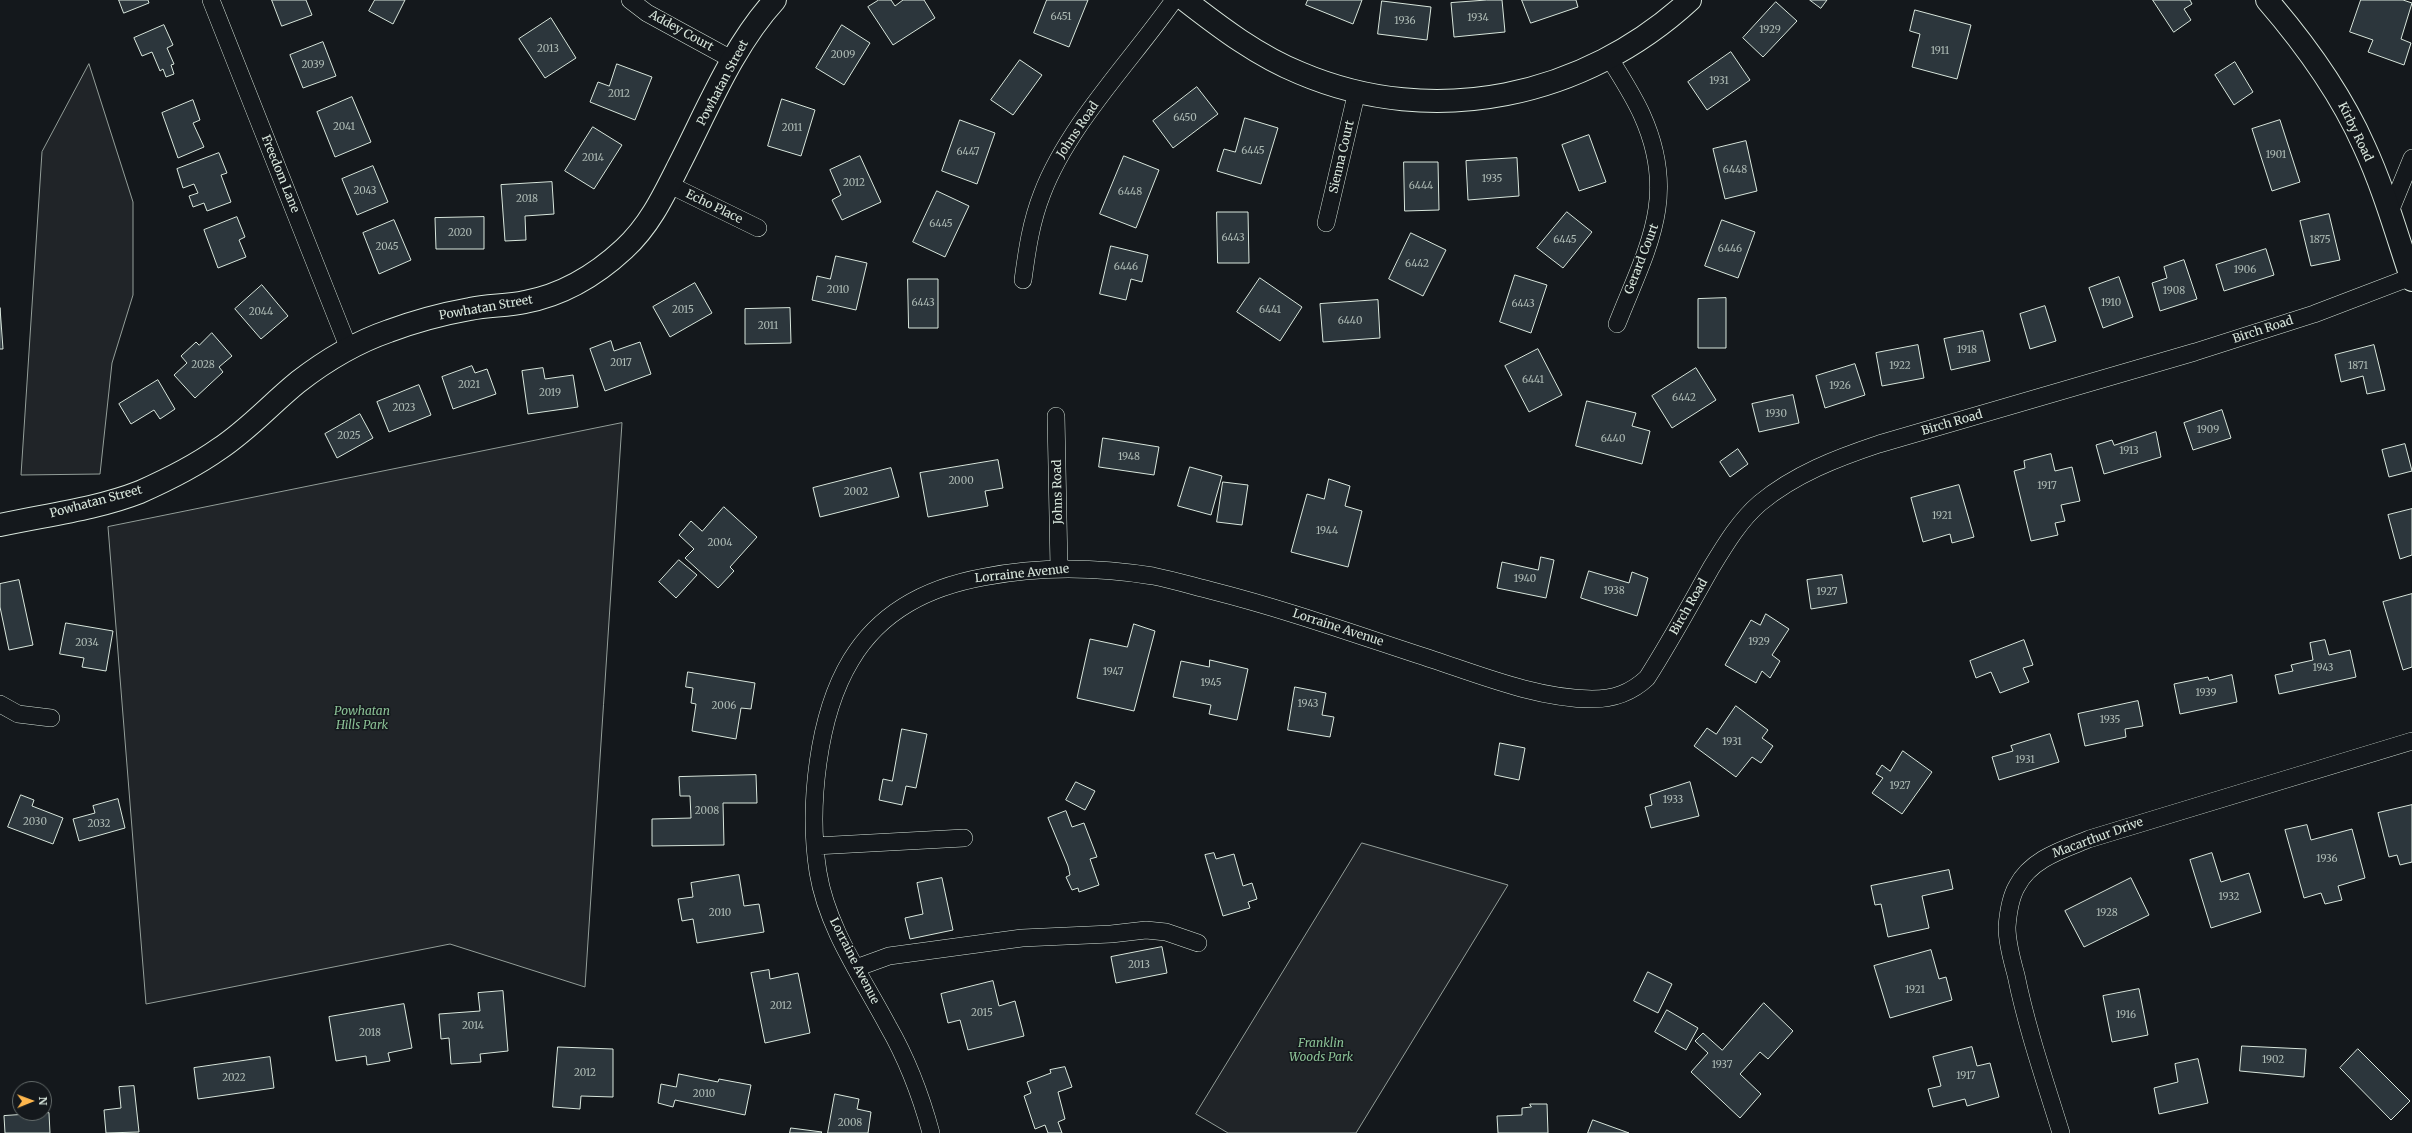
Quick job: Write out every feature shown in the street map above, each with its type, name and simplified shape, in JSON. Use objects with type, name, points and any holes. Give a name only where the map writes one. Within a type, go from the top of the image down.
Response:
[{"type":"street","name":"Freedom Lane","points":[[211,0],[349,349]]},
{"type":"street","name":"Addey Court","points":[[630,0],[647,13],[733,60]]},
{"type":"street","name":"Powhatan Street","points":[[0,525],[93,505],[138,492],[180,473],[219,450],[248,427],[300,381],[349,349],[385,332],[426,318],[472,308],[525,302],[572,287],[599,270],[625,249],[651,219],[733,60],[751,30],[775,0]]},
{"type":"street","name":"Johns Road","points":[[1023,280],[1028,235],[1042,193],[1058,160],[1075,130],[1174,0]]},
{"type":"street","points":[[1185,0],[1220,28],[1263,55],[1299,73],[1357,91],[1410,100],[1455,101],[1496,97],[1538,88],[1578,74],[1610,59],[1635,44],[1672,17],[1690,0]]},
{"type":"street","name":"Kirby Road","points":[[2267,0],[2314,58],[2344,106],[2365,147],[2412,278]]},
{"type":"street","name":"Gerard Court","points":[[1610,59],[1642,114],[1653,143],[1659,168],[1660,193],[1658,217],[1652,237],[1617,324]]},
{"type":"street","name":"Sienna Court","points":[[1326,223],[1357,91]]},
{"type":"street","points":[[2389,214],[2412,158]]},
{"type":"street","name":"Echo Place","points":[[670,184],[758,228]]},
{"type":"street","name":"Birch Road","points":[[1589,699],[1620,696],[1638,686],[1647,678],[1732,536],[1760,503],[1797,477],[1850,454],[1879,444],[2195,352],[2314,314],[2412,278]]},
{"type":"street","name":"Johns Road","points":[[1056,416],[1059,568]]},
{"type":"street","name":"Lorraine Avenue","points":[[931,1133],[913,1079],[891,1030],[856,968],[832,920],[819,876],[815,846],[820,757],[827,721],[845,670],[859,646],[876,626],[914,599],[943,586],[998,574],[1059,568],[1092,569],[1156,577],[1285,611],[1505,683],[1566,697],[1589,699]]},
{"type":"street","points":[[0,704],[18,714],[51,718]]},
{"type":"street","name":"Macarthur Drive","points":[[2061,1133],[2021,998],[2008,940],[2010,906],[2016,887],[2023,876],[2036,863],[2052,853],[2089,839],[2412,741]]},
{"type":"street","points":[[815,846],[964,838]]},
{"type":"street","points":[[856,968],[889,956],[1022,938],[1111,934],[1146,930],[1166,932],[1198,943]]},
{"type":"green space","points":[[89,64],[133,202],[133,295],[112,363],[100,474],[21,475],[42,152]]},
{"type":"green space","name":"Powhatan Hills Park","points":[[622,423],[585,987],[450,944],[146,1004],[108,527]]},
{"type":"green space","name":"Franklin Woods Park","points":[[1362,843],[1508,885],[1356,1133],[1228,1133],[1196,1114]]},
{"type":"building","points":[[119,0],[148,0],[149,3],[124,13]]},
{"type":"building","points":[[272,0],[306,0],[312,15],[282,26]]},
{"type":"building","points":[[375,0],[405,0],[393,24],[369,11]]},
{"type":"building","points":[[879,0],[891,0],[895,6],[903,0],[924,0],[935,18],[893,45],[868,7]]},
{"type":"building","points":[[1047,0],[1088,0],[1069,47],[1034,33]]},
{"type":"building","points":[[1308,0],[1362,0],[1353,24],[1306,5]]},
{"type":"building","points":[[1502,0],[1505,32],[1454,37],[1451,3]]},
{"type":"building","points":[[1522,0],[1576,0],[1578,7],[1531,23]]},
{"type":"building","points":[[1810,0],[1827,0],[1821,8]]},
{"type":"building","points":[[2153,0],[2190,0],[2192,4],[2184,9],[2191,20],[2174,32]]},
{"type":"building","points":[[2361,0],[2403,0],[2412,3],[2401,39],[2411,43],[2404,65],[2368,52],[2373,40],[2350,32]]},
{"type":"building","points":[[1382,1],[1431,7],[1427,40],[1378,34]]},
{"type":"building","points":[[1776,2],[1797,21],[1763,57],[1743,38]]},
{"type":"building","points":[[1915,10],[1971,25],[1957,79],[1912,67],[1920,34],[1910,31]]},
{"type":"building","points":[[551,18],[576,58],[545,78],[519,39]]},
{"type":"building","points":[[164,25],[173,45],[167,48],[174,64],[171,65],[174,74],[166,77],[163,69],[160,71],[152,52],[142,56],[134,38]]},
{"type":"building","points":[[842,25],[870,43],[844,85],[816,68]]},
{"type":"building","points":[[323,42],[336,76],[303,88],[290,55]]},
{"type":"building","points":[[1731,52],[1750,80],[1707,110],[1688,82]]},
{"type":"building","points":[[1020,60],[1042,75],[1013,115],[991,100]]},
{"type":"building","points":[[2235,62],[2253,92],[2234,105],[2215,75]]},
{"type":"building","points":[[617,64],[652,77],[635,120],[590,102],[598,82],[609,86]]},
{"type":"building","points":[[1197,87],[1218,114],[1173,148],[1153,121]]},
{"type":"building","points":[[352,97],[371,142],[335,157],[317,112]]},
{"type":"building","points":[[782,99],[815,110],[801,156],[768,146]]},
{"type":"building","points":[[193,100],[200,120],[193,123],[204,147],[178,158],[162,113]]},
{"type":"building","points":[[1245,118],[1278,128],[1261,184],[1217,171],[1224,149],[1235,152]]},
{"type":"building","points":[[960,120],[995,133],[977,184],[942,171]]},
{"type":"building","points":[[2280,120],[2300,182],[2272,191],[2252,129]]},
{"type":"building","points":[[593,127],[622,145],[594,189],[565,171]]},
{"type":"building","points":[[1589,135],[1606,182],[1579,191],[1562,145]]},
{"type":"building","points":[[1746,141],[1757,191],[1725,199],[1713,149]]},
{"type":"building","points":[[219,153],[227,173],[221,175],[231,202],[207,211],[204,203],[193,207],[189,196],[198,193],[194,184],[183,188],[177,169]]},
{"type":"building","points":[[860,156],[881,202],[842,220],[832,200],[841,195],[830,170]]},
{"type":"building","points":[[1124,156],[1159,170],[1136,228],[1100,214]]},
{"type":"building","points":[[1517,158],[1519,196],[1468,200],[1466,161]]},
{"type":"building","points":[[1404,162],[1438,162],[1439,210],[1405,211]]},
{"type":"building","points":[[373,166],[388,202],[357,215],[342,179]]},
{"type":"building","points":[[552,182],[554,214],[525,216],[526,240],[505,241],[501,185]]},
{"type":"building","points":[[937,191],[969,206],[945,257],[913,242]]},
{"type":"building","points":[[1217,212],[1248,212],[1249,263],[1218,263]]},
{"type":"building","points":[[1567,212],[1592,232],[1563,268],[1537,248]]},
{"type":"building","points":[[2329,214],[2340,260],[2311,266],[2300,221]]},
{"type":"building","points":[[237,217],[245,237],[239,240],[246,257],[218,268],[204,230]]},
{"type":"building","points":[[484,217],[484,249],[436,249],[435,218]]},
{"type":"building","points":[[394,220],[411,260],[379,274],[363,233]]},
{"type":"building","points":[[1722,220],[1755,232],[1738,278],[1705,266]]},
{"type":"building","points":[[1411,233],[1446,250],[1423,296],[1389,279]]},
{"type":"building","points":[[1111,246],[1148,255],[1142,282],[1131,279],[1126,300],[1100,294]]},
{"type":"building","points":[[2266,249],[2274,275],[2224,291],[2216,265]]},
{"type":"building","points":[[836,256],[867,263],[856,310],[812,300],[817,276],[830,279]]},
{"type":"building","points":[[2184,260],[2197,299],[2160,311],[2152,283],[2167,278],[2164,267]]},
{"type":"building","points":[[1515,275],[1547,285],[1531,333],[1500,322]]},
{"type":"building","points":[[2119,277],[2133,317],[2103,328],[2089,288]]},
{"type":"building","points":[[1260,278],[1302,307],[1280,341],[1237,312]]},
{"type":"building","points":[[908,279],[938,279],[938,328],[909,328]]},
{"type":"building","points":[[695,283],[712,313],[670,337],[653,307]]},
{"type":"building","points":[[262,285],[288,316],[261,339],[235,309]]},
{"type":"building","points":[[1726,298],[1726,348],[1698,348],[1698,299]]},
{"type":"building","points":[[1378,300],[1380,338],[1323,342],[1320,304]]},
{"type":"building","points":[[2045,306],[2056,341],[2030,349],[2020,314]]},
{"type":"building","points":[[0,308],[3,349],[0,349]]},
{"type":"building","points":[[790,308],[791,343],[745,344],[745,309]]},
{"type":"building","points":[[1983,331],[1990,361],[1951,370],[1944,339]]},
{"type":"building","points":[[212,333],[232,356],[219,367],[223,372],[195,398],[174,375],[187,363],[181,356],[196,342],[199,345]]},
{"type":"building","points":[[611,341],[614,351],[640,342],[651,374],[605,391],[590,349]]},
{"type":"building","points":[[1918,345],[1924,378],[1882,386],[1876,353]]},
{"type":"building","points":[[2374,345],[2385,390],[2367,394],[2363,376],[2341,382],[2335,355]]},
{"type":"building","points":[[1538,349],[1562,395],[1529,412],[1505,366]]},
{"type":"building","points":[[1855,364],[1865,395],[1825,408],[1816,376]]},
{"type":"building","points":[[472,366],[475,373],[487,369],[496,394],[453,409],[442,377]]},
{"type":"building","points":[[543,368],[545,379],[573,375],[578,407],[528,414],[522,371]]},
{"type":"building","points":[[1696,368],[1716,400],[1672,428],[1652,396]]},
{"type":"building","points":[[158,380],[175,409],[160,419],[154,410],[131,424],[119,404]]},
{"type":"building","points":[[419,385],[431,415],[389,432],[377,402]]},
{"type":"building","points":[[1793,395],[1799,423],[1759,432],[1752,404]]},
{"type":"building","points":[[1587,401],[1636,413],[1632,426],[1650,431],[1642,464],[1576,446]]},
{"type":"building","points":[[2222,410],[2231,438],[2193,450],[2184,423]]},
{"type":"building","points":[[360,414],[373,438],[337,458],[325,434]]},
{"type":"building","points":[[2156,432],[2161,457],[2104,474],[2096,445],[2112,440],[2114,445]]},
{"type":"building","points":[[1103,438],[1159,447],[1154,475],[1099,467]]},
{"type":"building","points":[[2405,444],[2412,471],[2389,477],[2382,450]]},
{"type":"building","points":[[1738,449],[1748,464],[1730,477],[1720,462]]},
{"type":"building","points":[[2051,454],[2055,471],[2072,467],[2080,501],[2061,505],[2065,521],[2055,523],[2058,535],[2031,541],[2014,471],[2025,468],[2024,461]]},
{"type":"building","points":[[998,460],[1003,488],[985,491],[988,506],[928,517],[920,473]]},
{"type":"building","points":[[1190,467],[1222,476],[1211,515],[1178,506]]},
{"type":"building","points":[[891,468],[899,497],[820,517],[813,488]]},
{"type":"building","points":[[1329,479],[1350,486],[1345,506],[1362,511],[1348,567],[1291,552],[1307,494],[1324,499]]},
{"type":"building","points":[[1223,482],[1248,485],[1242,525],[1217,522]]},
{"type":"building","points":[[1959,485],[1974,537],[1952,543],[1950,534],[1923,542],[1911,498]]},
{"type":"building","points":[[724,507],[757,537],[730,567],[734,571],[718,588],[685,558],[694,549],[679,535],[691,521],[702,531]]},
{"type":"building","points":[[2412,509],[2412,555],[2400,559],[2388,515]]},
{"type":"building","points":[[1541,557],[1554,560],[1546,598],[1497,588],[1502,562],[1538,570]]},
{"type":"building","points":[[679,560],[697,575],[676,598],[659,582]]},
{"type":"building","points":[[1589,571],[1629,583],[1632,572],[1648,578],[1637,616],[1581,598]]},
{"type":"building","points":[[1842,575],[1847,603],[1811,609],[1807,580]]},
{"type":"building","points":[[19,580],[33,645],[9,650],[0,607],[0,584]]},
{"type":"building","points":[[2412,594],[2412,667],[2403,670],[2383,602]]},
{"type":"building","points":[[1766,614],[1789,629],[1772,655],[1780,661],[1770,678],[1762,671],[1756,683],[1725,665],[1751,620],[1760,625]]},
{"type":"building","points":[[66,623],[113,631],[106,671],[82,667],[84,658],[60,654]]},
{"type":"building","points":[[1134,624],[1155,631],[1134,711],[1077,698],[1090,639],[1127,647]]},
{"type":"building","points":[[2024,640],[2033,665],[2023,668],[2029,682],[2000,693],[1991,672],[1976,678],[1970,661]]},
{"type":"building","points":[[2325,640],[2329,655],[2350,650],[2356,677],[2279,694],[2275,675],[2293,671],[2291,665],[2313,660],[2310,643]]},
{"type":"building","points":[[1210,660],[1248,669],[1237,720],[1209,714],[1211,705],[1173,697],[1181,661],[1209,667]]},
{"type":"building","points":[[688,672],[755,683],[751,709],[741,708],[736,739],[692,731],[696,704],[691,703],[693,688],[686,687]]},
{"type":"building","points":[[2232,675],[2237,702],[2180,714],[2174,684],[2208,677],[2209,680]]},
{"type":"building","points":[[1295,687],[1326,693],[1322,715],[1334,717],[1330,737],[1288,730]]},
{"type":"building","points":[[2138,701],[2143,726],[2125,729],[2126,737],[2085,746],[2078,714]]},
{"type":"building","points":[[1736,706],[1768,730],[1762,738],[1773,746],[1761,763],[1752,757],[1736,777],[1694,746],[1707,728],[1716,734]]},
{"type":"building","points":[[902,729],[927,734],[916,788],[906,786],[902,805],[879,800],[883,779],[892,781]]},
{"type":"building","points":[[2050,734],[2059,762],[1999,780],[1992,757],[2013,751],[2011,746]]},
{"type":"building","points":[[1500,743],[1525,748],[1519,780],[1495,775]]},
{"type":"building","points":[[1903,751],[1932,772],[1902,814],[1872,793],[1883,778],[1876,774],[1882,765],[1890,771]]},
{"type":"building","points":[[756,775],[757,803],[723,803],[724,845],[652,846],[652,819],[691,818],[690,796],[680,796],[679,777]]},
{"type":"building","points":[[1076,782],[1095,791],[1085,810],[1066,800]]},
{"type":"building","points":[[1690,782],[1699,816],[1651,828],[1645,807],[1652,805],[1650,795]]},
{"type":"building","points":[[21,795],[34,800],[32,806],[63,818],[53,844],[8,827]]},
{"type":"building","points":[[118,799],[125,828],[79,841],[73,819],[95,813],[93,806]]},
{"type":"building","points":[[2412,805],[2412,862],[2400,865],[2397,855],[2389,857],[2378,813]]},
{"type":"building","points":[[1066,811],[1072,827],[1084,823],[1097,857],[1090,859],[1099,885],[1079,892],[1078,888],[1072,890],[1066,877],[1070,875],[1068,866],[1048,818]]},
{"type":"building","points":[[2307,825],[2311,840],[2352,829],[2365,878],[2338,886],[2342,900],[2325,904],[2321,893],[2304,898],[2285,830]]},
{"type":"building","points":[[1214,853],[1216,859],[1234,854],[1243,886],[1252,883],[1257,899],[1248,902],[1250,908],[1223,916],[1205,855]]},
{"type":"building","points":[[2212,853],[2221,882],[2249,873],[2261,912],[2211,928],[2190,860]]},
{"type":"building","points":[[1949,870],[1953,889],[1922,896],[1929,928],[1888,937],[1881,904],[1875,905],[1871,886]]},
{"type":"building","points":[[739,875],[744,906],[759,904],[764,932],[697,943],[693,919],[682,921],[678,899],[693,897],[691,883]]},
{"type":"building","points":[[942,878],[953,930],[910,939],[905,918],[923,914],[917,883]]},
{"type":"building","points":[[2131,878],[2149,915],[2084,947],[2065,911]]},
{"type":"building","points":[[1162,947],[1167,973],[1116,983],[1111,957]]},
{"type":"building","points":[[1931,950],[1939,979],[1946,977],[1952,1000],[1890,1018],[1874,966]]},
{"type":"building","points":[[769,970],[770,979],[798,973],[810,1033],[765,1043],[751,973]]},
{"type":"building","points":[[1648,972],[1672,984],[1658,1013],[1634,1001]]},
{"type":"building","points":[[993,981],[999,1006],[1015,1001],[1024,1036],[968,1050],[960,1020],[948,1023],[941,994]]},
{"type":"building","points":[[2139,989],[2148,1035],[2112,1042],[2103,996]]},
{"type":"building","points":[[503,991],[508,1051],[480,1054],[481,1062],[451,1064],[449,1038],[441,1039],[439,1014],[480,1011],[478,993]]},
{"type":"building","points":[[1764,1003],[1793,1031],[1768,1059],[1760,1052],[1740,1074],[1761,1094],[1740,1118],[1691,1072],[1708,1053],[1695,1041],[1703,1033],[1722,1050]]},
{"type":"building","points":[[404,1004],[412,1048],[388,1053],[390,1061],[367,1065],[366,1056],[336,1061],[329,1017]]},
{"type":"building","points":[[1667,1010],[1698,1028],[1686,1050],[1655,1032]]},
{"type":"building","points":[[2242,1046],[2306,1049],[2304,1077],[2240,1071]]},
{"type":"building","points":[[558,1047],[613,1049],[613,1097],[581,1096],[580,1109],[553,1107]]},
{"type":"building","points":[[1972,1047],[1977,1066],[1990,1063],[1999,1097],[1967,1106],[1965,1099],[1933,1107],[1928,1089],[1941,1086],[1933,1057]]},
{"type":"building","points":[[2358,1049],[2410,1101],[2391,1120],[2340,1068]]},
{"type":"building","points":[[270,1057],[274,1088],[198,1099],[194,1068]]},
{"type":"building","points":[[2198,1059],[2208,1103],[2159,1114],[2154,1088],[2178,1082],[2175,1064]]},
{"type":"building","points":[[1065,1067],[1072,1087],[1058,1092],[1065,1119],[1058,1122],[1062,1133],[1048,1133],[1045,1125],[1035,1129],[1024,1096],[1031,1093],[1027,1082],[1051,1073],[1050,1070]]},
{"type":"building","points":[[679,1074],[718,1082],[719,1079],[751,1085],[745,1115],[675,1100],[673,1107],[658,1103],[661,1084],[676,1087]]},
{"type":"building","points":[[134,1086],[139,1132],[106,1133],[104,1110],[121,1108],[119,1087]]},
{"type":"building","points":[[835,1094],[859,1099],[857,1109],[871,1112],[868,1133],[828,1133]]},
{"type":"building","points":[[1530,1104],[1547,1104],[1548,1133],[1498,1133],[1497,1116],[1522,1115],[1522,1108],[1531,1107]]},
{"type":"building","points":[[12,1115],[12,1121],[49,1121],[50,1133],[5,1133],[4,1116]]},
{"type":"building","points":[[1593,1120],[1629,1133],[1588,1133]]},
{"type":"building","points":[[791,1128],[822,1132],[790,1133]]}]
